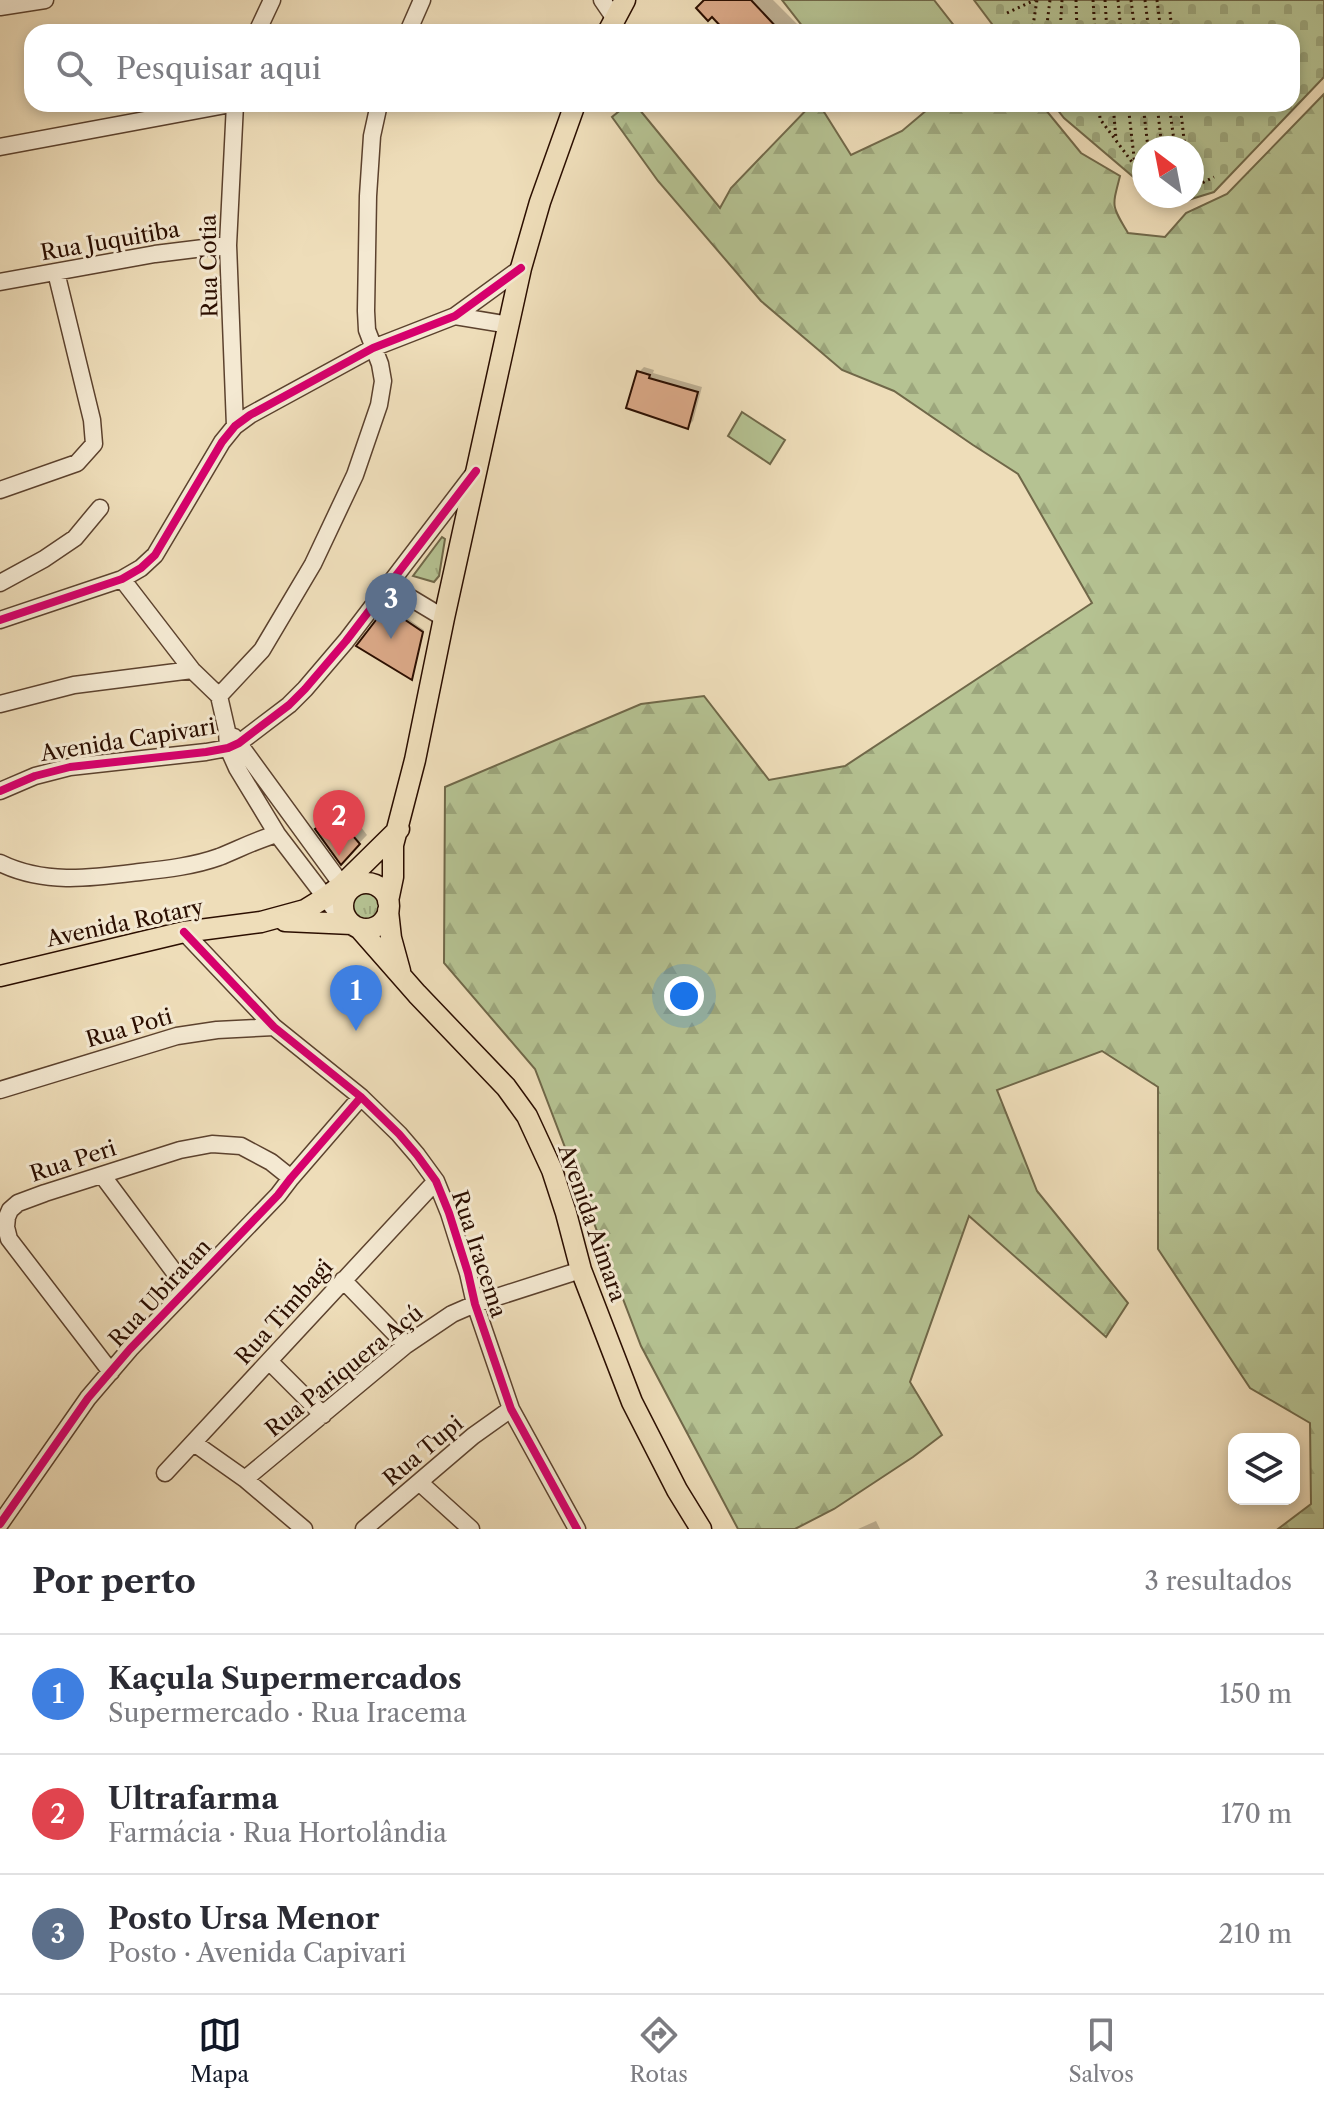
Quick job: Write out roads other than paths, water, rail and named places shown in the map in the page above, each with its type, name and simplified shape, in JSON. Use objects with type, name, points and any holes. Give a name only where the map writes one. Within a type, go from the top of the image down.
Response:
[{"type":"main road","points":[[612,24],[625,0]]},
{"type":"main road","points":[[403,978],[396,961],[388,906],[382,890],[376,886],[355,886],[345,897],[343,905],[352,923],[366,929],[380,924],[388,906],[393,877],[393,845],[415,760],[521,268],[540,202],[572,112]]},
{"type":"main road","name":"Avenida Rotary","points":[[261,922],[305,910],[334,891],[399,829]]},
{"type":"main road","name":"Avenida Rotary","points":[[0,976],[184,932],[261,922],[352,923]]},
{"type":"main road","name":"Avenida Aimara","points":[[352,923],[506,1087],[527,1116],[552,1170],[581,1270],[632,1402],[677,1490],[701,1529]]},
{"type":"street","points":[[0,7],[45,0]]},
{"type":"street","points":[[261,24],[272,0]]},
{"type":"street","points":[[412,24],[422,0]]},
{"type":"street","points":[[602,0],[611,24]]},
{"type":"street","points":[[0,147],[190,112]]},
{"type":"street","name":"Rua Cotia","points":[[233,112],[228,245],[235,426]]},
{"type":"street","points":[[219,696],[262,650],[313,564],[355,475],[379,405],[383,381],[367,330],[366,311],[368,196],[372,136],[377,112]]},
{"type":"street","name":"Rua Juquitiba","points":[[0,282],[155,254],[228,245]]},
{"type":"street","points":[[0,620],[122,579],[141,568],[155,555],[222,442],[235,426],[373,348],[455,316],[521,268]]},
{"type":"street","points":[[0,490],[77,463],[94,444],[92,420],[56,272]]},
{"type":"street","points":[[455,316],[510,325]]},
{"type":"street","name":"Avenida Capivari","points":[[0,791],[35,776],[70,767],[231,740],[289,705],[326,666],[476,471]]},
{"type":"street","points":[[0,583],[75,538],[100,508]]},
{"type":"street","points":[[122,579],[192,670],[219,696],[237,768],[277,834],[334,891]]},
{"type":"street","points":[[389,585],[444,618]]},
{"type":"street","points":[[0,704],[74,685],[192,670]]},
{"type":"street","points":[[231,740],[334,891],[335,910],[352,923]]},
{"type":"street","points":[[0,863],[38,876],[70,879],[114,875],[178,868],[277,834]]},
{"type":"street","name":"Rua Iracema","points":[[184,932],[274,1027],[361,1097],[399,1134],[436,1181],[511,1409],[577,1529]]},
{"type":"street","name":"Rua Poti","points":[[0,1090],[177,1036],[274,1027]]},
{"type":"street","name":"Rua Ubiratan","points":[[0,1524],[88,1398],[278,1195],[361,1097]]},
{"type":"street","name":"Rua Peri","points":[[111,1372],[9,1239],[6,1227],[10,1210],[18,1203],[45,1193],[180,1150],[226,1144],[241,1146],[257,1154],[291,1178]]},
{"type":"street","points":[[102,1175],[187,1289]]},
{"type":"street","name":"Rua Timbagi","points":[[165,1473],[436,1181]]},
{"type":"street","name":"Rua Pariquera Açú","points":[[245,1479],[406,1345],[452,1314],[581,1270]]},
{"type":"street","points":[[343,1280],[406,1345]]},
{"type":"street","points":[[270,1362],[323,1415]]},
{"type":"street","name":"Rua Tupi","points":[[364,1529],[473,1436],[511,1409]]},
{"type":"street","points":[[194,1443],[245,1479],[304,1529]]},
{"type":"street","points":[[419,1482],[471,1529]]},
{"type":"place","name":"Posto Ursa Menor","points":[[391,639]]},
{"type":"place","name":"Ultrafarma","points":[[339,856]]},
{"type":"place","name":"Kaçula Supermercados","points":[[356,1031]]}]
